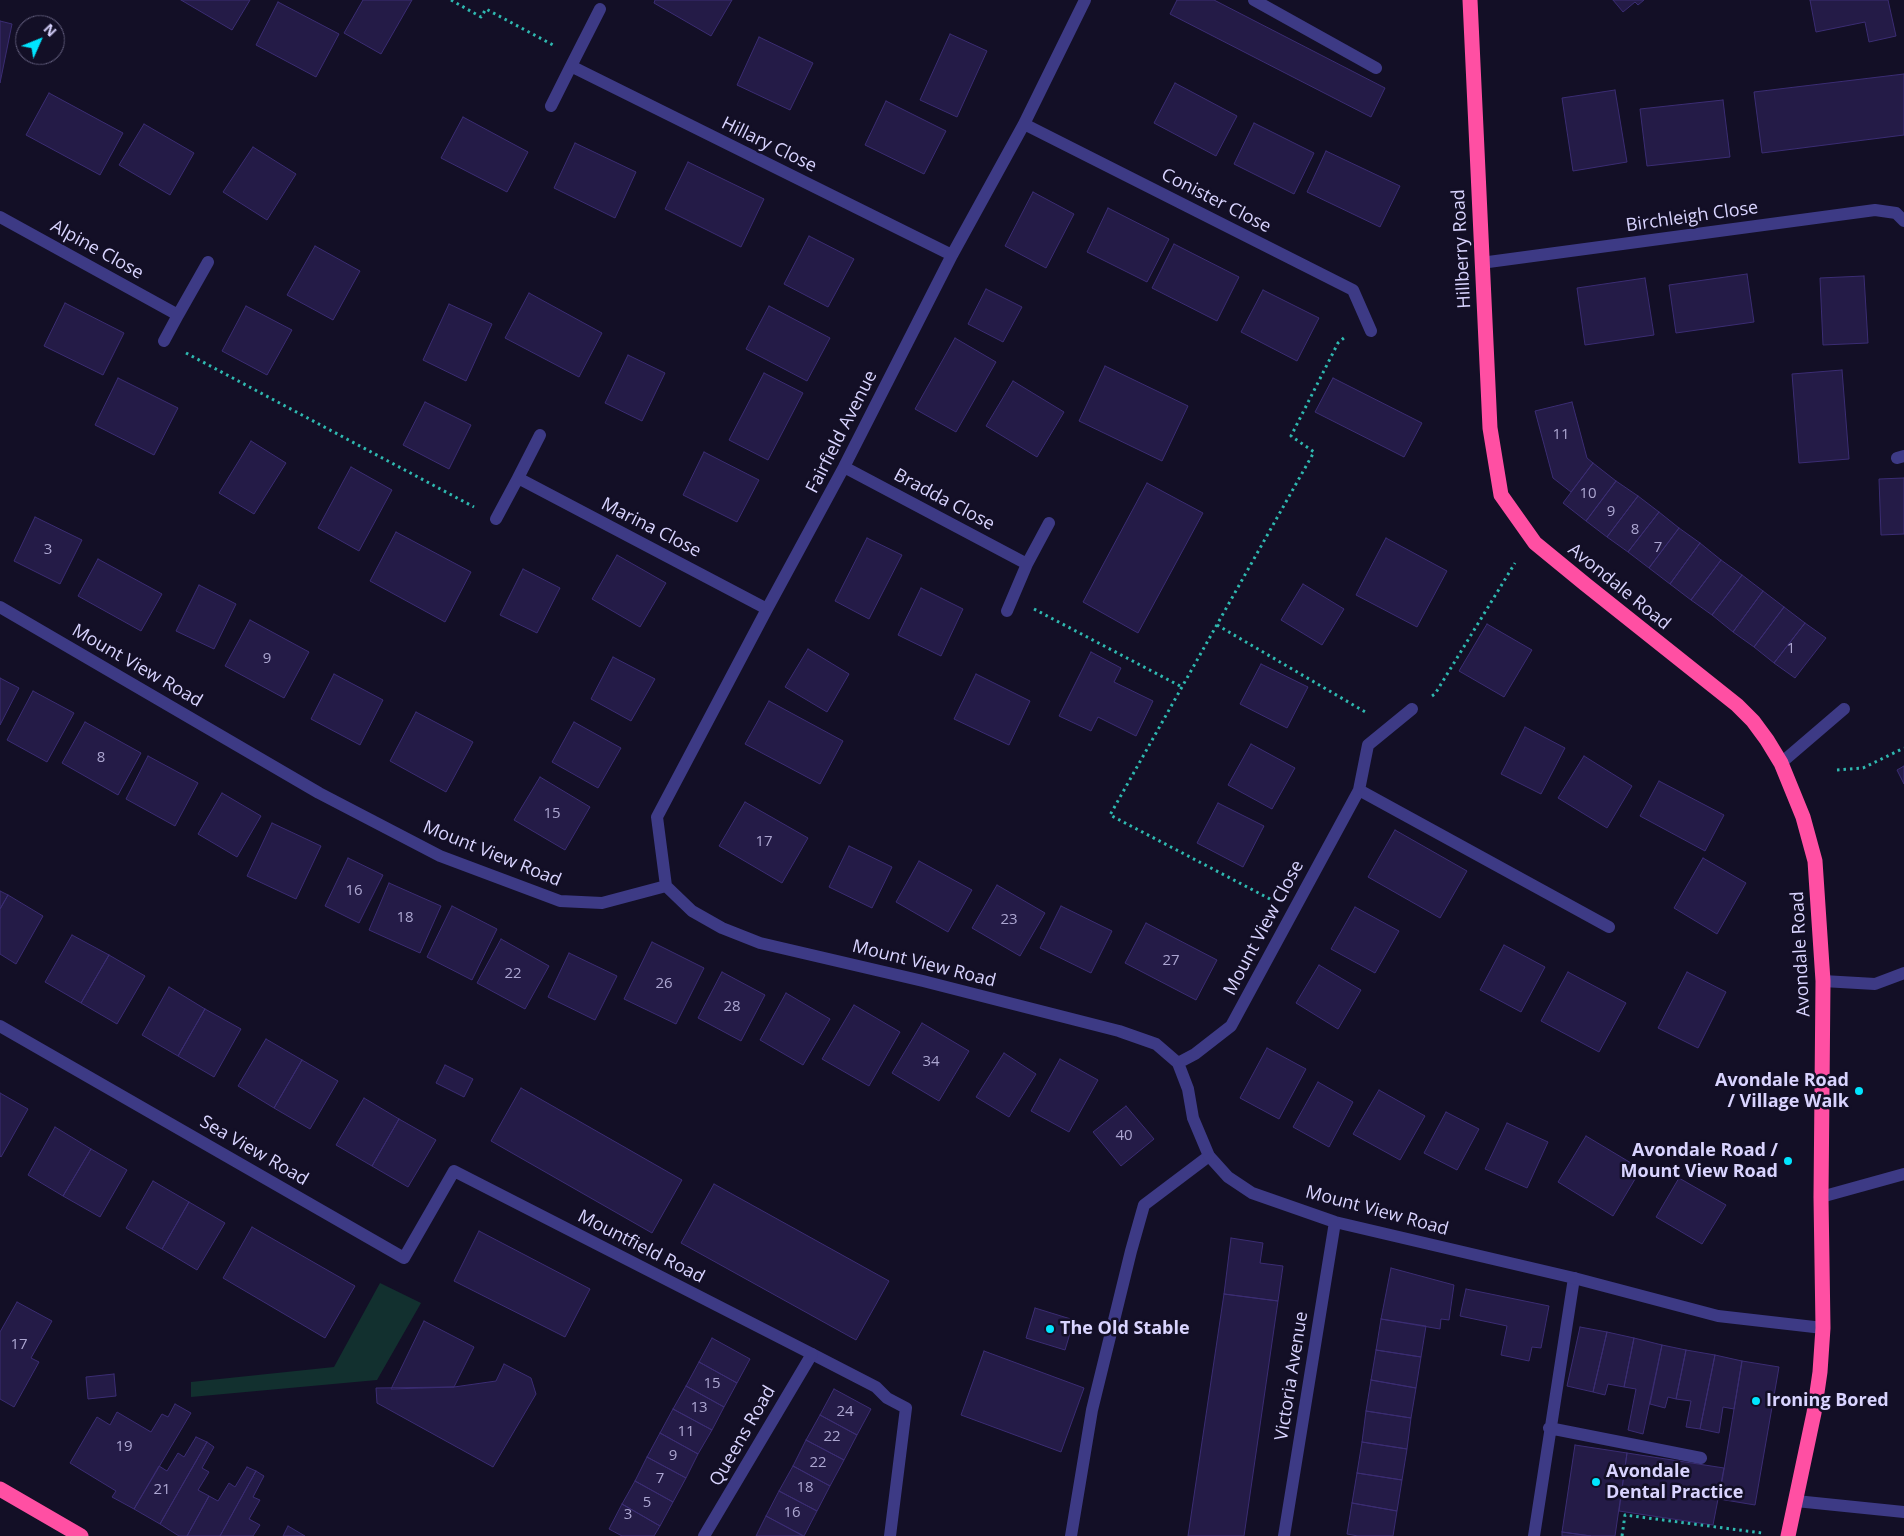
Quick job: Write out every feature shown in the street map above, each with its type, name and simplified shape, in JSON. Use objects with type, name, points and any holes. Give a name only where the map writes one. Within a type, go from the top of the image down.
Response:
[{"type":"highway","name":"Hillberry Road","points":[[1470,0],[1490,428],[1501,495]]},
{"type":"highway","name":"Avondale Road","points":[[1501,495],[1535,543],[1737,705],[1767,740],[1781,763],[1803,817],[1815,861],[1823,981],[1821,1197],[1823,1328],[1820,1372],[1814,1413],[1788,1536]]},
{"type":"highway","points":[[0,1489],[81,1536]]},
{"type":"street","name":"Fairfield Avenue","points":[[666,886],[657,817],[844,467],[952,255],[1024,124],[1085,0]]},
{"type":"street","points":[[1254,0],[1376,68]]},
{"type":"street","points":[[551,106],[600,9]]},
{"type":"street","name":"Hillary Close","points":[[571,66],[952,255]]},
{"type":"street","name":"Conister Close","points":[[1024,124],[1353,290],[1368,325]]},
{"type":"street","name":"Birchleigh Close","points":[[1481,263],[1875,210],[1896,213],[1904,221]]},
{"type":"street","name":"Alpine Close","points":[[0,217],[178,315]]},
{"type":"street","points":[[164,341],[208,262]]},
{"type":"street","points":[[496,519],[540,435]]},
{"type":"street","name":"Bradda Close","points":[[844,467],[1026,564]]},
{"type":"street","name":"Marina Close","points":[[518,478],[767,609]]},
{"type":"street","points":[[1006,611],[1026,564],[1049,523]]},
{"type":"street","name":"Mount View Road","points":[[0,607],[319,793],[440,856],[560,901],[602,903],[666,886],[692,911],[722,928],[760,943],[1119,1031],[1156,1044],[1178,1063],[1188,1089],[1193,1118],[1209,1156],[1228,1177],[1252,1193],[1335,1222],[1574,1278],[1718,1316],[1823,1328]]},
{"type":"street","name":"Mount View Close","points":[[1178,1063],[1195,1054],[1232,1026],[1292,911],[1359,790],[1368,745],[1412,709]]},
{"type":"street","points":[[1781,763],[1844,709]]},
{"type":"street","points":[[1359,790],[1609,927]]},
{"type":"street","points":[[1823,981],[1875,984],[1904,973]]},
{"type":"street","name":"Sea View Road","points":[[0,1026],[404,1258],[454,1171]]},
{"type":"street","points":[[1071,1536],[1092,1410],[1144,1206],[1209,1156]]},
{"type":"street","name":"Mountfield Road","points":[[454,1171],[876,1387],[887,1398],[906,1408],[890,1536]]},
{"type":"street","points":[[1821,1197],[1904,1174]]},
{"type":"street","name":"Victoria Avenue","points":[[1284,1536],[1335,1222]]},
{"type":"street","points":[[1534,1536],[1549,1428],[1574,1278]]},
{"type":"street","name":"Queens Road","points":[[704,1536],[812,1354]]},
{"type":"street","points":[[1549,1428],[1701,1458]]},
{"type":"street","points":[[1796,1501],[1904,1512]]},
{"type":"path","points":[[451,0],[481,17],[486,9],[556,47],[571,66]]},
{"type":"path","points":[[1292,911],[1110,816],[1314,452],[1291,436],[1338,343],[1368,325]]},
{"type":"path","points":[[164,341],[496,519]]},
{"type":"path","points":[[1412,709],[1435,694],[1515,563]]},
{"type":"path","points":[[1012,598],[1182,687]]},
{"type":"path","points":[[1216,625],[1390,727]]},
{"type":"path","points":[[1837,770],[1863,768],[1904,748]]},
{"type":"path","points":[[1622,1536],[1625,1515],[1762,1533]]},
{"type":"green space","points":[[380,1283],[421,1303],[377,1380],[191,1397],[191,1382],[334,1367]]},
{"type":"building","points":[[181,0],[250,0],[232,30]]},
{"type":"building","points":[[363,0],[412,0],[381,54],[344,33]]},
{"type":"building","points":[[655,0],[732,0],[711,36],[654,3]]},
{"type":"building","points":[[1177,0],[1214,0],[1385,88],[1371,117],[1170,14]]},
{"type":"building","points":[[1613,0],[1644,0],[1638,5],[1635,2],[1623,12]]},
{"type":"building","points":[[1810,0],[1888,0],[1896,36],[1869,42],[1865,22],[1816,32]]},
{"type":"building","points":[[278,2],[339,34],[316,77],[256,45]]},
{"type":"building","points":[[0,21],[12,24],[0,83]]},
{"type":"building","points":[[950,34],[987,51],[957,117],[920,100]]},
{"type":"building","points":[[759,37],[813,63],[790,110],[737,85]]},
{"type":"building","points":[[1904,74],[1904,135],[1762,153],[1754,92]]},
{"type":"building","points":[[1175,83],[1237,116],[1216,156],[1154,123]]},
{"type":"building","points":[[1615,90],[1627,162],[1573,171],[1562,98]]},
{"type":"building","points":[[49,93],[123,133],[100,175],[26,135]]},
{"type":"building","points":[[1723,100],[1730,157],[1647,166],[1640,109]]},
{"type":"building","points":[[886,101],[946,131],[924,174],[865,145]]},
{"type":"building","points":[[463,117],[528,152],[507,192],[441,158]]},
{"type":"building","points":[[1254,123],[1314,153],[1294,194],[1234,164]]},
{"type":"building","points":[[144,124],[194,153],[170,195],[119,165]]},
{"type":"building","points":[[575,143],[636,172],[615,218],[554,188]]},
{"type":"building","points":[[253,147],[296,174],[267,220],[223,192]]},
{"type":"building","points":[[1326,151],[1400,186],[1380,227],[1307,192]]},
{"type":"building","points":[[688,162],[764,199],[741,247],[665,209]]},
{"type":"building","points":[[1033,192],[1074,214],[1046,268],[1005,246]]},
{"type":"building","points":[[1108,208],[1169,239],[1147,282],[1087,252]]},
{"type":"building","points":[[809,236],[854,259],[828,307],[784,284]]},
{"type":"building","points":[[1174,244],[1239,277],[1217,321],[1152,288]]},
{"type":"building","points":[[315,246],[360,271],[333,320],[287,295]]},
{"type":"building","points":[[1747,274],[1754,322],[1676,333],[1669,285]]},
{"type":"building","points":[[1864,276],[1868,343],[1823,345],[1820,278]]},
{"type":"building","points":[[1645,278],[1654,335],[1585,345],[1577,288]]},
{"type":"building","points":[[986,289],[1022,307],[1003,342],[968,324]]},
{"type":"building","points":[[1263,290],[1319,318],[1297,361],[1241,332]]},
{"type":"building","points":[[529,293],[602,333],[579,377],[505,338]]},
{"type":"building","points":[[65,303],[124,333],[103,375],[44,346]]},
{"type":"building","points":[[449,304],[492,324],[466,381],[423,360]]},
{"type":"building","points":[[246,306],[292,330],[267,375],[222,351]]},
{"type":"building","points":[[769,306],[830,338],[807,381],[746,349]]},
{"type":"building","points":[[955,338],[996,362],[956,432],[915,409]]},
{"type":"building","points":[[628,355],[665,373],[642,421],[605,403]]},
{"type":"building","points":[[1105,366],[1188,406],[1162,461],[1079,421]]},
{"type":"building","points":[[1842,370],[1849,459],[1799,463],[1792,374]]},
{"type":"building","points":[[764,373],[803,393],[768,460],[729,440]]},
{"type":"building","points":[[118,378],[178,408],[154,455],[95,425]]},
{"type":"building","points":[[1333,378],[1422,423],[1404,457],[1315,412]]},
{"type":"building","points":[[1013,381],[1064,412],[1037,457],[986,426]]},
{"type":"building","points":[[425,402],[471,425],[449,469],[403,445]]},
{"type":"building","points":[[1572,402],[1587,458],[1593,463],[1571,492],[1553,478],[1535,411]]},
{"type":"building","points":[[251,441],[286,463],[254,514],[219,493]]},
{"type":"building","points":[[704,452],[759,480],[737,522],[683,495]]},
{"type":"building","points":[[1593,463],[1616,481],[1586,521],[1563,503]]},
{"type":"building","points":[[351,467],[392,490],[359,551],[318,528]]},
{"type":"building","points":[[1904,478],[1904,534],[1881,535],[1879,479]]},
{"type":"building","points":[[1616,481],[1638,496],[1607,537],[1586,521]]},
{"type":"building","points":[[1147,483],[1203,513],[1138,633],[1083,602]]},
{"type":"building","points":[[1638,496],[1659,512],[1628,552],[1607,537]]},
{"type":"building","points":[[1659,512],[1679,528],[1649,568],[1628,552]]},
{"type":"building","points":[[35,517],[82,540],[60,584],[14,561]]},
{"type":"building","points":[[1679,528],[1700,543],[1670,584],[1649,568]]},
{"type":"building","points":[[396,532],[471,572],[445,622],[370,581]]},
{"type":"building","points":[[867,538],[902,555],[869,619],[835,601]]},
{"type":"building","points":[[1386,538],[1447,571],[1417,627],[1356,595]]},
{"type":"building","points":[[1700,543],[1721,560],[1691,600],[1670,584]]},
{"type":"building","points":[[617,555],[666,583],[640,627],[592,599]]},
{"type":"building","points":[[98,559],[162,594],[141,631],[78,596]]},
{"type":"building","points":[[1721,560],[1742,575],[1712,615],[1691,600]]},
{"type":"building","points":[[523,569],[560,588],[537,633],[500,615]]},
{"type":"building","points":[[1742,575],[1763,591],[1733,632],[1712,615]]},
{"type":"building","points":[[1303,584],[1344,609],[1322,645],[1281,620]]},
{"type":"building","points":[[199,585],[236,604],[214,649],[176,631]]},
{"type":"building","points":[[921,588],[963,609],[941,656],[898,635]]},
{"type":"building","points":[[1763,591],[1784,607],[1754,647],[1733,632]]},
{"type":"building","points":[[1784,607],[1805,623],[1774,663],[1754,647]]},
{"type":"building","points":[[250,620],[309,652],[284,698],[225,666]]},
{"type":"building","points":[[1805,623],[1826,638],[1795,678],[1774,663]]},
{"type":"building","points":[[1487,624],[1532,650],[1504,697],[1459,671]]},
{"type":"building","points":[[808,649],[849,674],[827,712],[785,687]]},
{"type":"building","points":[[1091,652],[1121,668],[1114,682],[1153,701],[1136,736],[1098,717],[1091,731],[1059,716]]},
{"type":"building","points":[[613,657],[655,679],[631,721],[591,699]]},
{"type":"building","points":[[1261,664],[1308,687],[1287,728],[1240,704]]},
{"type":"building","points":[[334,674],[383,700],[360,745],[311,719]]},
{"type":"building","points":[[976,674],[1030,701],[1009,745],[954,719]]},
{"type":"building","points":[[0,678],[19,688],[0,725]]},
{"type":"building","points":[[33,691],[74,713],[47,762],[7,740]]},
{"type":"building","points":[[769,701],[843,741],[820,784],[745,744]]},
{"type":"building","points":[[416,712],[473,742],[446,792],[390,761]]},
{"type":"building","points":[[85,722],[141,753],[118,795],[62,763]]},
{"type":"building","points":[[574,722],[621,748],[598,788],[552,762]]},
{"type":"building","points":[[1525,727],[1565,748],[1541,794],[1501,774]]},
{"type":"building","points":[[1251,744],[1295,768],[1272,809],[1228,785]]},
{"type":"building","points":[[148,756],[198,783],[175,826],[126,799]]},
{"type":"building","points":[[1584,756],[1632,786],[1607,828],[1558,798]]},
{"type":"building","points":[[1904,766],[1904,784],[1897,770]]},
{"type":"building","points":[[540,777],[590,807],[565,850],[514,820]]},
{"type":"building","points":[[1659,781],[1724,815],[1705,851],[1640,816]]},
{"type":"building","points":[[222,793],[261,816],[237,857],[198,834]]},
{"type":"building","points":[[745,802],[808,838],[782,883],[719,846]]},
{"type":"building","points":[[1218,803],[1264,826],[1243,867],[1197,843]]},
{"type":"building","points":[[272,823],[321,846],[296,899],[247,876]]},
{"type":"building","points":[[1395,830],[1467,871],[1440,918],[1368,877]]},
{"type":"building","points":[[849,846],[892,867],[872,908],[829,887]]},
{"type":"building","points":[[348,858],[383,875],[359,923],[325,906]]},
{"type":"building","points":[[1703,858],[1746,883],[1717,934],[1674,908]]},
{"type":"building","points":[[919,861],[972,890],[948,932],[896,902]]},
{"type":"building","points":[[389,883],[441,906],[420,953],[369,930]]},
{"type":"building","points":[[997,885],[1045,913],[1020,956],[972,928]]},
{"type":"building","points":[[0,891],[8,895],[0,909]]},
{"type":"building","points":[[8,895],[43,916],[16,964],[0,954],[0,909]]},
{"type":"building","points":[[452,906],[497,929],[472,980],[427,957]]},
{"type":"building","points":[[1061,906],[1112,931],[1091,973],[1040,948]]},
{"type":"building","points":[[1355,907],[1399,931],[1375,973],[1331,949]]},
{"type":"building","points":[[1146,923],[1217,960],[1196,1000],[1125,963]]},
{"type":"building","points":[[72,935],[109,955],[81,1003],[45,982]]},
{"type":"building","points":[[501,939],[549,966],[525,1009],[477,983]]},
{"type":"building","points":[[652,942],[704,968],[676,1024],[624,999]]},
{"type":"building","points":[[1504,945],[1545,967],[1521,1012],[1480,990]]},
{"type":"building","points":[[569,953],[617,976],[595,1020],[548,997]]},
{"type":"building","points":[[109,955],[145,976],[117,1024],[81,1003]]},
{"type":"building","points":[[1319,965],[1361,990],[1338,1029],[1296,1003]]},
{"type":"building","points":[[722,972],[765,995],[741,1041],[698,1018]]},
{"type":"building","points":[[1568,972],[1626,1003],[1599,1052],[1541,1021]]},
{"type":"building","points":[[1687,972],[1726,992],[1698,1048],[1658,1028]]},
{"type":"building","points":[[169,987],[205,1009],[178,1056],[142,1035]]},
{"type":"building","points":[[786,993],[830,1019],[803,1065],[760,1040]]},
{"type":"building","points":[[854,1005],[900,1032],[869,1086],[822,1059]]},
{"type":"building","points":[[205,1009],[241,1029],[214,1077],[178,1056]]},
{"type":"building","points":[[922,1023],[969,1051],[939,1101],[892,1073]]},
{"type":"building","points":[[266,1039],[302,1060],[274,1108],[238,1086]]},
{"type":"building","points":[[1267,1048],[1306,1069],[1279,1119],[1240,1098]]},
{"type":"building","points":[[1004,1053],[1036,1074],[1009,1117],[976,1097]]},
{"type":"building","points":[[1060,1059],[1098,1080],[1069,1132],[1031,1111]]},
{"type":"building","points":[[302,1060],[338,1081],[310,1129],[274,1108]]},
{"type":"building","points":[[445,1065],[473,1079],[464,1097],[436,1083]]},
{"type":"building","points":[[1318,1082],[1353,1102],[1329,1147],[1293,1127]]},
{"type":"building","points":[[521,1088],[682,1180],[652,1233],[491,1141]]},
{"type":"building","points":[[1379,1090],[1425,1116],[1400,1160],[1353,1134]]},
{"type":"building","points":[[0,1093],[28,1109],[1,1157],[0,1156]]},
{"type":"building","points":[[364,1098],[399,1119],[372,1166],[336,1145]]},
{"type":"building","points":[[1126,1106],[1154,1139],[1121,1166],[1093,1132]]},
{"type":"building","points":[[1446,1112],[1479,1129],[1457,1170],[1424,1153]]},
{"type":"building","points":[[399,1119],[436,1140],[408,1187],[372,1166]]},
{"type":"building","points":[[1507,1123],[1548,1142],[1527,1188],[1485,1169]]},
{"type":"building","points":[[55,1127],[91,1149],[63,1196],[28,1175]]},
{"type":"building","points":[[1586,1136],[1641,1169],[1613,1216],[1558,1182]]},
{"type":"building","points":[[91,1149],[127,1170],[100,1217],[63,1196]]},
{"type":"building","points":[[1679,1178],[1726,1205],[1702,1244],[1656,1217]]},
{"type":"building","points":[[153,1181],[189,1202],[162,1249],[126,1228]]},
{"type":"building","points":[[714,1184],[889,1281],[856,1340],[681,1243]]},
{"type":"building","points":[[189,1202],[225,1223],[197,1270],[162,1249]]},
{"type":"building","points":[[252,1227],[355,1286],[325,1338],[223,1278]]},
{"type":"building","points":[[479,1231],[590,1289],[565,1337],[454,1281]]},
{"type":"building","points":[[1231,1238],[1263,1243],[1260,1263],[1283,1266],[1278,1301],[1224,1294]]},
{"type":"building","points":[[1391,1268],[1454,1285],[1449,1320],[1441,1319],[1440,1329],[1381,1319]]},
{"type":"building","points":[[1466,1289],[1549,1306],[1541,1348],[1532,1347],[1529,1361],[1501,1355],[1507,1326],[1460,1316]]},
{"type":"building","points":[[1224,1294],[1278,1301],[1244,1536],[1188,1536]]},
{"type":"building","points":[[17,1302],[52,1321],[31,1358],[39,1362],[14,1407],[0,1399],[0,1332]]},
{"type":"building","name":"The Old Stable","points":[[1035,1308],[1074,1320],[1065,1350],[1026,1338]]},
{"type":"building","points":[[1381,1319],[1426,1326],[1421,1357],[1376,1350]]},
{"type":"building","points":[[424,1321],[474,1347],[454,1387],[391,1389]]},
{"type":"building","points":[[1580,1327],[1607,1332],[1593,1392],[1567,1386]]},
{"type":"building","points":[[1607,1332],[1634,1338],[1624,1387],[1608,1384],[1605,1395],[1593,1392]]},
{"type":"building","points":[[712,1338],[750,1359],[737,1383],[699,1362]]},
{"type":"building","points":[[1634,1338],[1662,1345],[1643,1434],[1628,1430],[1636,1389],[1624,1387]]},
{"type":"building","points":[[1662,1345],[1686,1350],[1676,1399],[1668,1397],[1665,1408],[1650,1404]]},
{"type":"building","points":[[1376,1350],[1421,1357],[1416,1388],[1371,1380]]},
{"type":"building","points":[[1686,1350],[1715,1355],[1700,1429],[1686,1427],[1691,1401],[1676,1399]]},
{"type":"building","points":[[984,1351],[1084,1388],[1061,1452],[961,1415]]},
{"type":"building","points":[[1715,1355],[1742,1361],[1734,1409],[1723,1407],[1719,1433],[1700,1429]]},
{"type":"building","points":[[1742,1361],[1779,1367],[1755,1505],[1719,1499]]},
{"type":"building","points":[[699,1362],[737,1383],[724,1407],[686,1386]]},
{"type":"building","points":[[504,1364],[531,1378],[536,1394],[493,1467],[377,1403],[376,1388],[454,1387],[496,1381]]},
{"type":"building","points":[[114,1374],[116,1396],[88,1399],[86,1377]]},
{"type":"building","points":[[1371,1380],[1416,1388],[1411,1418],[1366,1411]]},
{"type":"building","points":[[686,1386],[724,1407],[712,1430],[673,1409]]},
{"type":"building","points":[[834,1389],[871,1409],[857,1435],[820,1415]]},
{"type":"building","points":[[175,1404],[191,1413],[134,1509],[112,1497],[116,1491],[70,1463],[97,1417],[110,1425],[117,1412],[151,1432],[162,1414],[168,1417]]},
{"type":"building","points":[[673,1409],[712,1430],[698,1454],[660,1433]]},
{"type":"building","points":[[1366,1411],[1411,1418],[1407,1449],[1362,1442]]},
{"type":"building","points":[[820,1415],[857,1435],[844,1460],[806,1440]]},
{"type":"building","points":[[660,1433],[698,1454],[686,1478],[647,1457]]},
{"type":"building","points":[[196,1437],[207,1442],[160,1524],[134,1509],[159,1466],[167,1471],[178,1453],[184,1457]]},
{"type":"building","points":[[806,1440],[844,1460],[830,1486],[793,1466]]},
{"type":"building","points":[[207,1442],[214,1447],[202,1468],[209,1472],[198,1490],[209,1496],[187,1536],[179,1536],[160,1524]]},
{"type":"building","points":[[1362,1442],[1407,1449],[1402,1480],[1357,1473]]},
{"type":"building","name":"Avondale Dental Practice","points":[[1575,1445],[1627,1453],[1615,1536],[1591,1536],[1562,1532]]},
{"type":"building","points":[[1627,1453],[1724,1468],[1713,1525],[1619,1511]]},
{"type":"building","points":[[647,1457],[686,1478],[673,1502],[635,1481]]},
{"type":"building","points":[[793,1466],[830,1486],[817,1511],[779,1491]]},
{"type":"building","points":[[247,1467],[256,1471],[220,1536],[187,1536],[209,1496],[218,1501],[229,1483],[235,1487]]},
{"type":"building","points":[[256,1471],[264,1476],[253,1497],[260,1500],[249,1519],[260,1525],[253,1536],[220,1536]]},
{"type":"building","points":[[1357,1473],[1402,1480],[1397,1511],[1352,1503]]},
{"type":"building","points":[[635,1481],[673,1502],[660,1526],[622,1504]]},
{"type":"building","points":[[779,1491],[817,1511],[804,1536],[766,1516]]},
{"type":"building","points":[[1352,1503],[1397,1511],[1393,1536],[1358,1536],[1347,1534]]},
{"type":"building","points":[[622,1504],[660,1526],[654,1536],[622,1536],[609,1529]]},
{"type":"building","points":[[766,1516],[803,1536],[756,1536]]},
{"type":"building","points":[[288,1526],[305,1536],[283,1536]]},
{"type":"building","points":[[1562,1532],[1591,1536],[1562,1536]]},
{"type":"place","name":"Avondale Road / Village Walk","points":[[1859,1091]]},
{"type":"place","name":"Avondale Road / Mount View Road","points":[[1788,1161]]},
{"type":"place","name":"The Old Stable","points":[[1050,1329]]},
{"type":"place","name":"Ironing Bored","points":[[1756,1401]]},
{"type":"place","name":"Avondale Dental Practice","points":[[1596,1482]]}]
